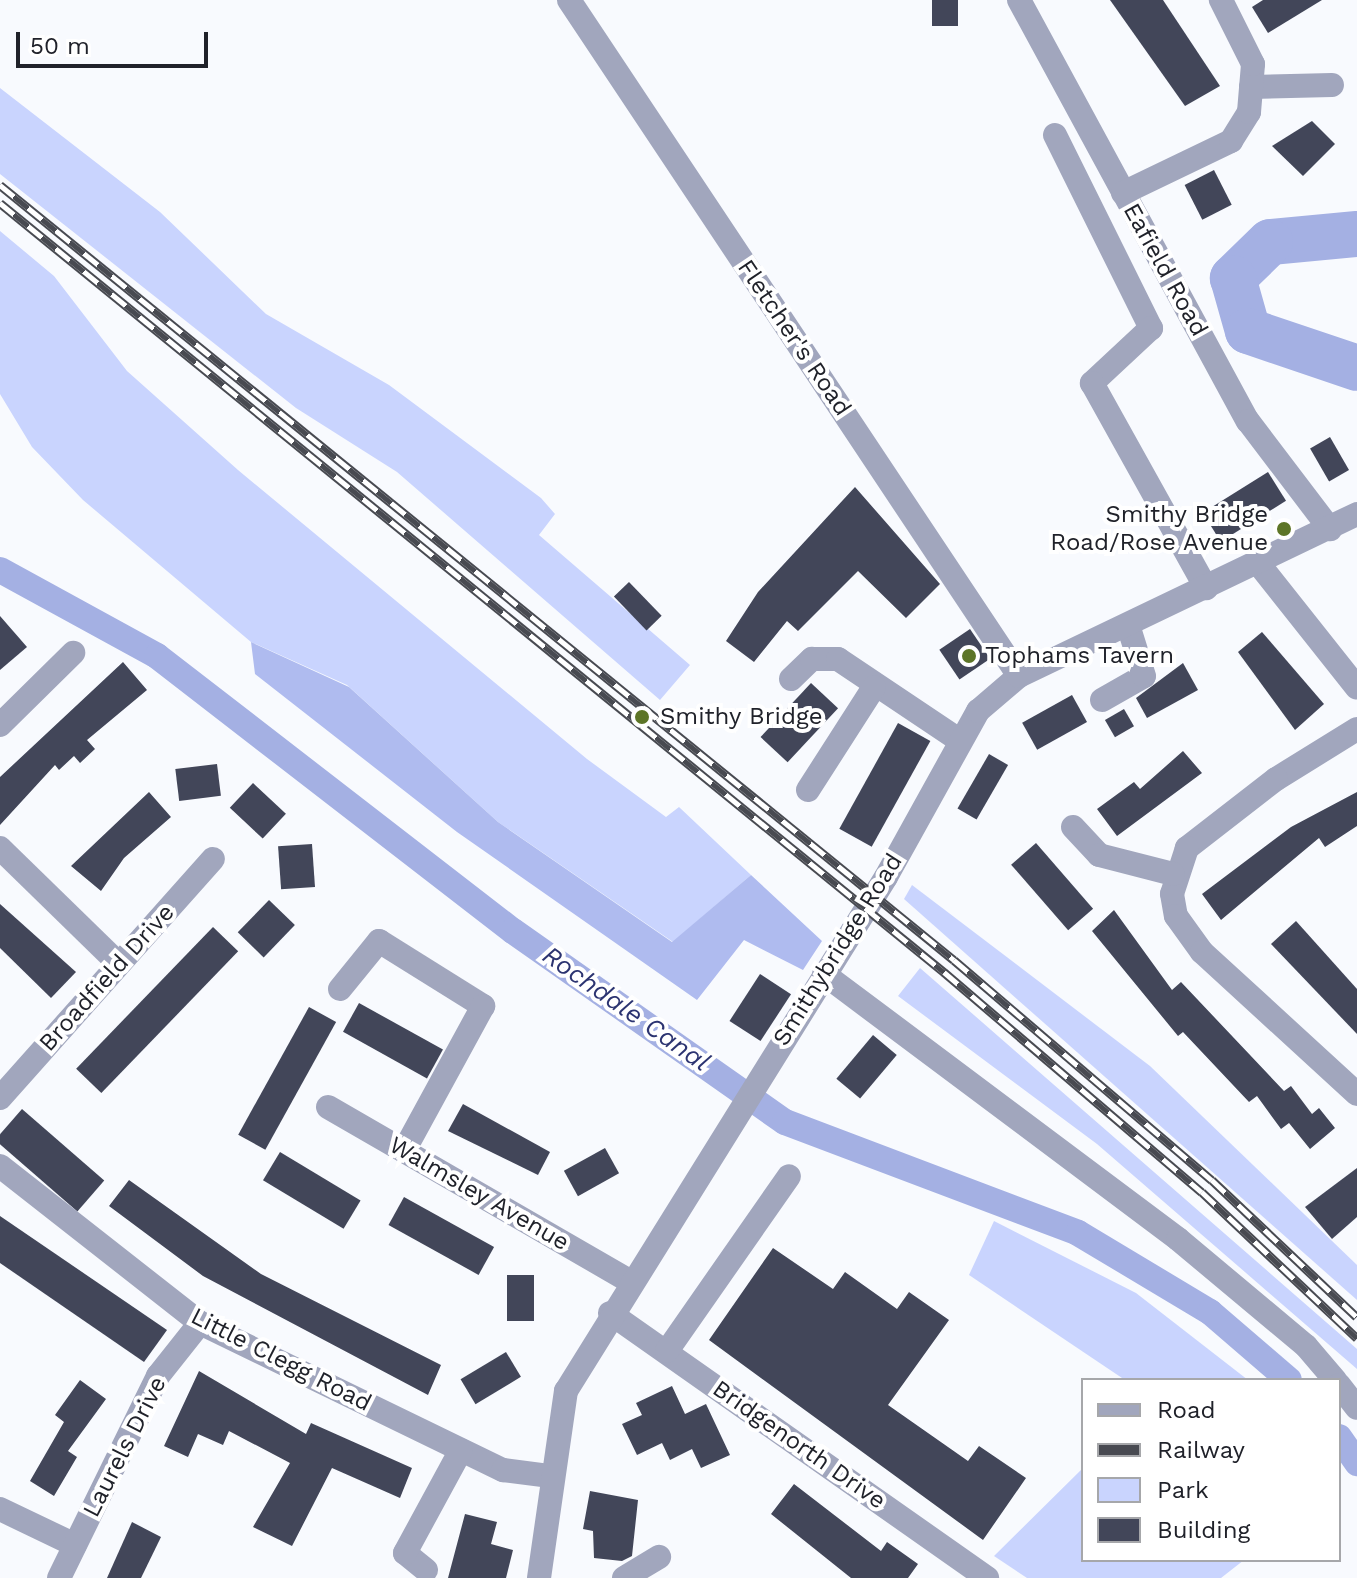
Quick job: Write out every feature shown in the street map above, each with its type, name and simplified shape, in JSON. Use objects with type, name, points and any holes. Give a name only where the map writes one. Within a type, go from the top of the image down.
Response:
[{"type":"street","name":"Fletcher's Road","points":[[569,0],[1019,676]]},
{"type":"street","name":"Eafield Road","points":[[1019,0],[1248,421],[1330,529]]},
{"type":"street","points":[[1123,193],[1231,141],[1249,112],[1253,64],[1221,0]]},
{"type":"street","points":[[1251,87],[1332,85]]},
{"type":"street","points":[[1055,135],[1151,328],[1092,383],[1206,588]]},
{"type":"street","name":"Smithybridge Road","points":[[540,1577],[549,1476],[566,1391],[610,1313],[824,974],[959,740],[993,693],[1019,676],[1357,514]]},
{"type":"street","points":[[1258,563],[1357,688]]},
{"type":"street","points":[[1102,700],[1144,676],[1128,625]]},
{"type":"street","points":[[0,725],[73,653]]},
{"type":"street","points":[[791,679],[812,659],[838,659],[874,687],[959,740]]},
{"type":"street","points":[[808,790],[874,687]]},
{"type":"street","points":[[1357,729],[1276,779],[1198,839],[1173,874],[1176,916],[1202,952],[1357,1094]]},
{"type":"street","points":[[1073,827],[1099,855],[1173,874]]},
{"type":"street","points":[[0,848],[119,964]]},
{"type":"street","name":"Broadfield Drive","points":[[0,1098],[213,859]]},
{"type":"street","points":[[340,989],[379,941],[483,1006],[404,1151]]},
{"type":"street","points":[[824,974],[1178,1239],[1306,1346],[1333,1378]]},
{"type":"street","name":"Walmsley Avenue","points":[[328,1107],[631,1282]]},
{"type":"street","name":"Little Clegg Road","points":[[0,1166],[200,1323],[503,1470],[549,1476]]},
{"type":"street","points":[[667,1351],[789,1176]]},
{"type":"street","name":"Bridgenorth Drive","points":[[610,1313],[987,1578]]},
{"type":"street","name":"Laurels Drive","points":[[59,1578],[158,1376],[200,1323]]},
{"type":"street","points":[[1341,1388],[1357,1408]]},
{"type":"street","points":[[426,1570],[405,1553],[461,1450]]},
{"type":"street","points":[[0,1509],[75,1545]]},
{"type":"street","points":[[624,1578],[659,1557]]},
{"type":"green space","points":[[0,88],[160,212],[266,314],[389,385],[541,498],[555,514],[539,535],[690,665],[660,700],[397,472],[296,408],[0,174]]},
{"type":"green space","points":[[0,231],[54,276],[127,371],[238,470],[587,759],[666,817],[679,807],[751,875],[673,942],[498,822],[347,685],[251,642],[83,500],[32,447],[0,394]]},
{"type":"green space","points":[[912,885],[1150,1066],[1357,1265],[1357,1300],[904,899]]},
{"type":"green space","points":[[920,968],[1357,1349],[1357,1369],[1097,1144],[898,996]]},
{"type":"green space","points":[[994,1221],[1136,1293],[1245,1378],[1122,1378],[969,1275]]},
{"type":"green space","points":[[1081,1470],[1081,1562],[1241,1562],[1221,1578],[1027,1578],[994,1556]]},
{"type":"shaded area","points":[[251,642],[349,687],[498,822],[672,942],[751,875],[822,941],[803,970],[744,940],[697,1000],[457,832],[255,674]]},
{"type":"building","points":[[932,0],[958,0],[958,26],[932,26]]},
{"type":"building","points":[[1110,0],[1163,0],[1220,86],[1185,106]]},
{"type":"building","points":[[1263,0],[1322,0],[1268,33],[1252,7]]},
{"type":"building","points":[[1312,121],[1335,144],[1303,176],[1272,146]]},
{"type":"building","points":[[1214,170],[1232,205],[1202,220],[1185,185]]},
{"type":"building","points":[[1330,437],[1349,470],[1329,481],[1310,448]]},
{"type":"building","points":[[1268,472],[1286,501],[1221,542],[1203,513]]},
{"type":"building","points":[[855,487],[940,584],[906,618],[858,571],[798,631],[787,621],[754,662],[726,641],[758,592]]},
{"type":"building","points":[[629,582],[662,616],[647,630],[614,597]]},
{"type":"building","points":[[0,616],[27,647],[0,670]]},
{"type":"building","points":[[970,629],[990,659],[959,680],[939,650]]},
{"type":"building","points":[[1262,632],[1324,704],[1295,730],[1238,652]]},
{"type":"building","points":[[123,662],[147,690],[87,740],[95,749],[80,763],[74,756],[59,770],[55,765],[0,825],[0,777]]},
{"type":"building","points":[[1183,663],[1198,690],[1147,718],[1136,698]]},
{"type":"building","points":[[811,683],[838,708],[788,762],[761,737]]},
{"type":"building","points":[[1072,695],[1087,722],[1037,750],[1022,723]]},
{"type":"building","points":[[1124,709],[1134,726],[1115,737],[1105,720]]},
{"type":"building","points":[[898,723],[930,741],[872,847],[839,829]]},
{"type":"building","points":[[1183,751],[1202,773],[1117,836],[1097,809],[1134,782],[1140,789]]},
{"type":"building","points":[[989,754],[1008,765],[977,820],[958,809]]},
{"type":"building","points":[[217,764],[221,796],[179,801],[175,769]]},
{"type":"building","points":[[253,783],[286,814],[263,839],[230,808]]},
{"type":"building","points":[[149,792],[171,817],[124,858],[101,891],[71,866]]},
{"type":"building","points":[[1357,792],[1357,826],[1325,847],[1319,838],[1221,920],[1202,894],[1291,827]]},
{"type":"building","points":[[1036,843],[1093,909],[1068,930],[1011,865]]},
{"type":"building","points":[[312,844],[315,887],[281,889],[278,846]]},
{"type":"building","points":[[269,900],[295,925],[264,957],[238,932]]},
{"type":"building","points":[[0,904],[76,972],[51,998],[0,948]]},
{"type":"building","points":[[1114,910],[1172,990],[1181,982],[1284,1091],[1291,1086],[1312,1114],[1319,1108],[1335,1128],[1310,1149],[1289,1123],[1281,1129],[1257,1096],[1249,1102],[1183,1032],[1178,1036],[1092,931]]},
{"type":"building","points":[[1296,921],[1357,989],[1357,1034],[1271,944]]},
{"type":"building","points":[[213,927],[238,951],[101,1093],[76,1069]]},
{"type":"building","points":[[760,974],[791,994],[761,1041],[730,1021]]},
{"type":"building","points":[[359,1003],[443,1050],[427,1078],[343,1032]]},
{"type":"building","points":[[309,1007],[336,1022],[265,1150],[238,1135]]},
{"type":"building","points":[[873,1035],[897,1055],[860,1099],[836,1079]]},
{"type":"building","points":[[463,1104],[550,1152],[538,1175],[448,1131]]},
{"type":"building","points":[[22,1109],[104,1181],[77,1211],[0,1144],[0,1134]]},
{"type":"building","points":[[605,1148],[619,1173],[578,1196],[564,1171]]},
{"type":"building","points":[[280,1152],[361,1200],[344,1229],[263,1180]]},
{"type":"building","points":[[1357,1168],[1357,1217],[1332,1239],[1305,1207]]},
{"type":"building","points":[[129,1180],[261,1274],[441,1365],[428,1395],[203,1276],[109,1206]]},
{"type":"building","points":[[404,1197],[494,1247],[479,1275],[388,1225]]},
{"type":"building","points":[[0,1216],[167,1330],[144,1362],[0,1263]]},
{"type":"building","points":[[773,1248],[833,1289],[845,1272],[897,1309],[909,1292],[949,1320],[888,1405],[968,1461],[979,1446],[1026,1478],[983,1540],[709,1340]]},
{"type":"building","points":[[507,1275],[534,1275],[534,1321],[507,1321]]},
{"type":"building","points":[[506,1352],[521,1377],[476,1404],[461,1379]]},
{"type":"building","points":[[199,1371],[306,1434],[311,1423],[412,1468],[400,1498],[332,1468],[292,1546],[253,1527],[290,1463],[229,1431],[223,1445],[198,1434],[188,1457],[164,1446]]},
{"type":"building","points":[[80,1380],[106,1399],[68,1451],[77,1457],[54,1496],[30,1481],[64,1422],[55,1415]]},
{"type":"building","points":[[672,1386],[685,1414],[706,1404],[730,1455],[701,1468],[692,1449],[670,1460],[662,1443],[637,1455],[622,1424],[642,1415],[636,1403]]},
{"type":"building","points":[[794,1484],[881,1551],[887,1542],[918,1564],[908,1578],[851,1578],[771,1514]]},
{"type":"building","points":[[590,1491],[638,1500],[632,1556],[622,1561],[594,1558],[593,1531],[583,1529]]},
{"type":"building","points":[[465,1514],[497,1522],[491,1544],[513,1550],[506,1578],[448,1578]]},
{"type":"building","points":[[132,1522],[161,1537],[141,1578],[107,1578]]},
{"type":"waterway","points":[[1357,234],[1270,242],[1233,278],[1248,331],[1357,368]]},
{"type":"waterway","name":"Rochdale Canal","points":[[0,570],[157,656],[513,931],[785,1122],[1078,1233],[1210,1312],[1287,1378]]},
{"type":"waterway","name":"Rochdale Canal","points":[[1341,1440],[1357,1463]]},
{"type":"railway","points":[[0,185],[954,960],[1212,1180],[1357,1317]]},
{"type":"railway","points":[[0,203],[944,972],[1202,1192],[1357,1338]]},
{"type":"place","name":"Smithy Bridge Road/Rose Avenue","points":[[1284,529]]},
{"type":"place","name":"Tophams Tavern","points":[[969,656]]},
{"type":"place","name":"Smithy Bridge","points":[[642,717]]}]
